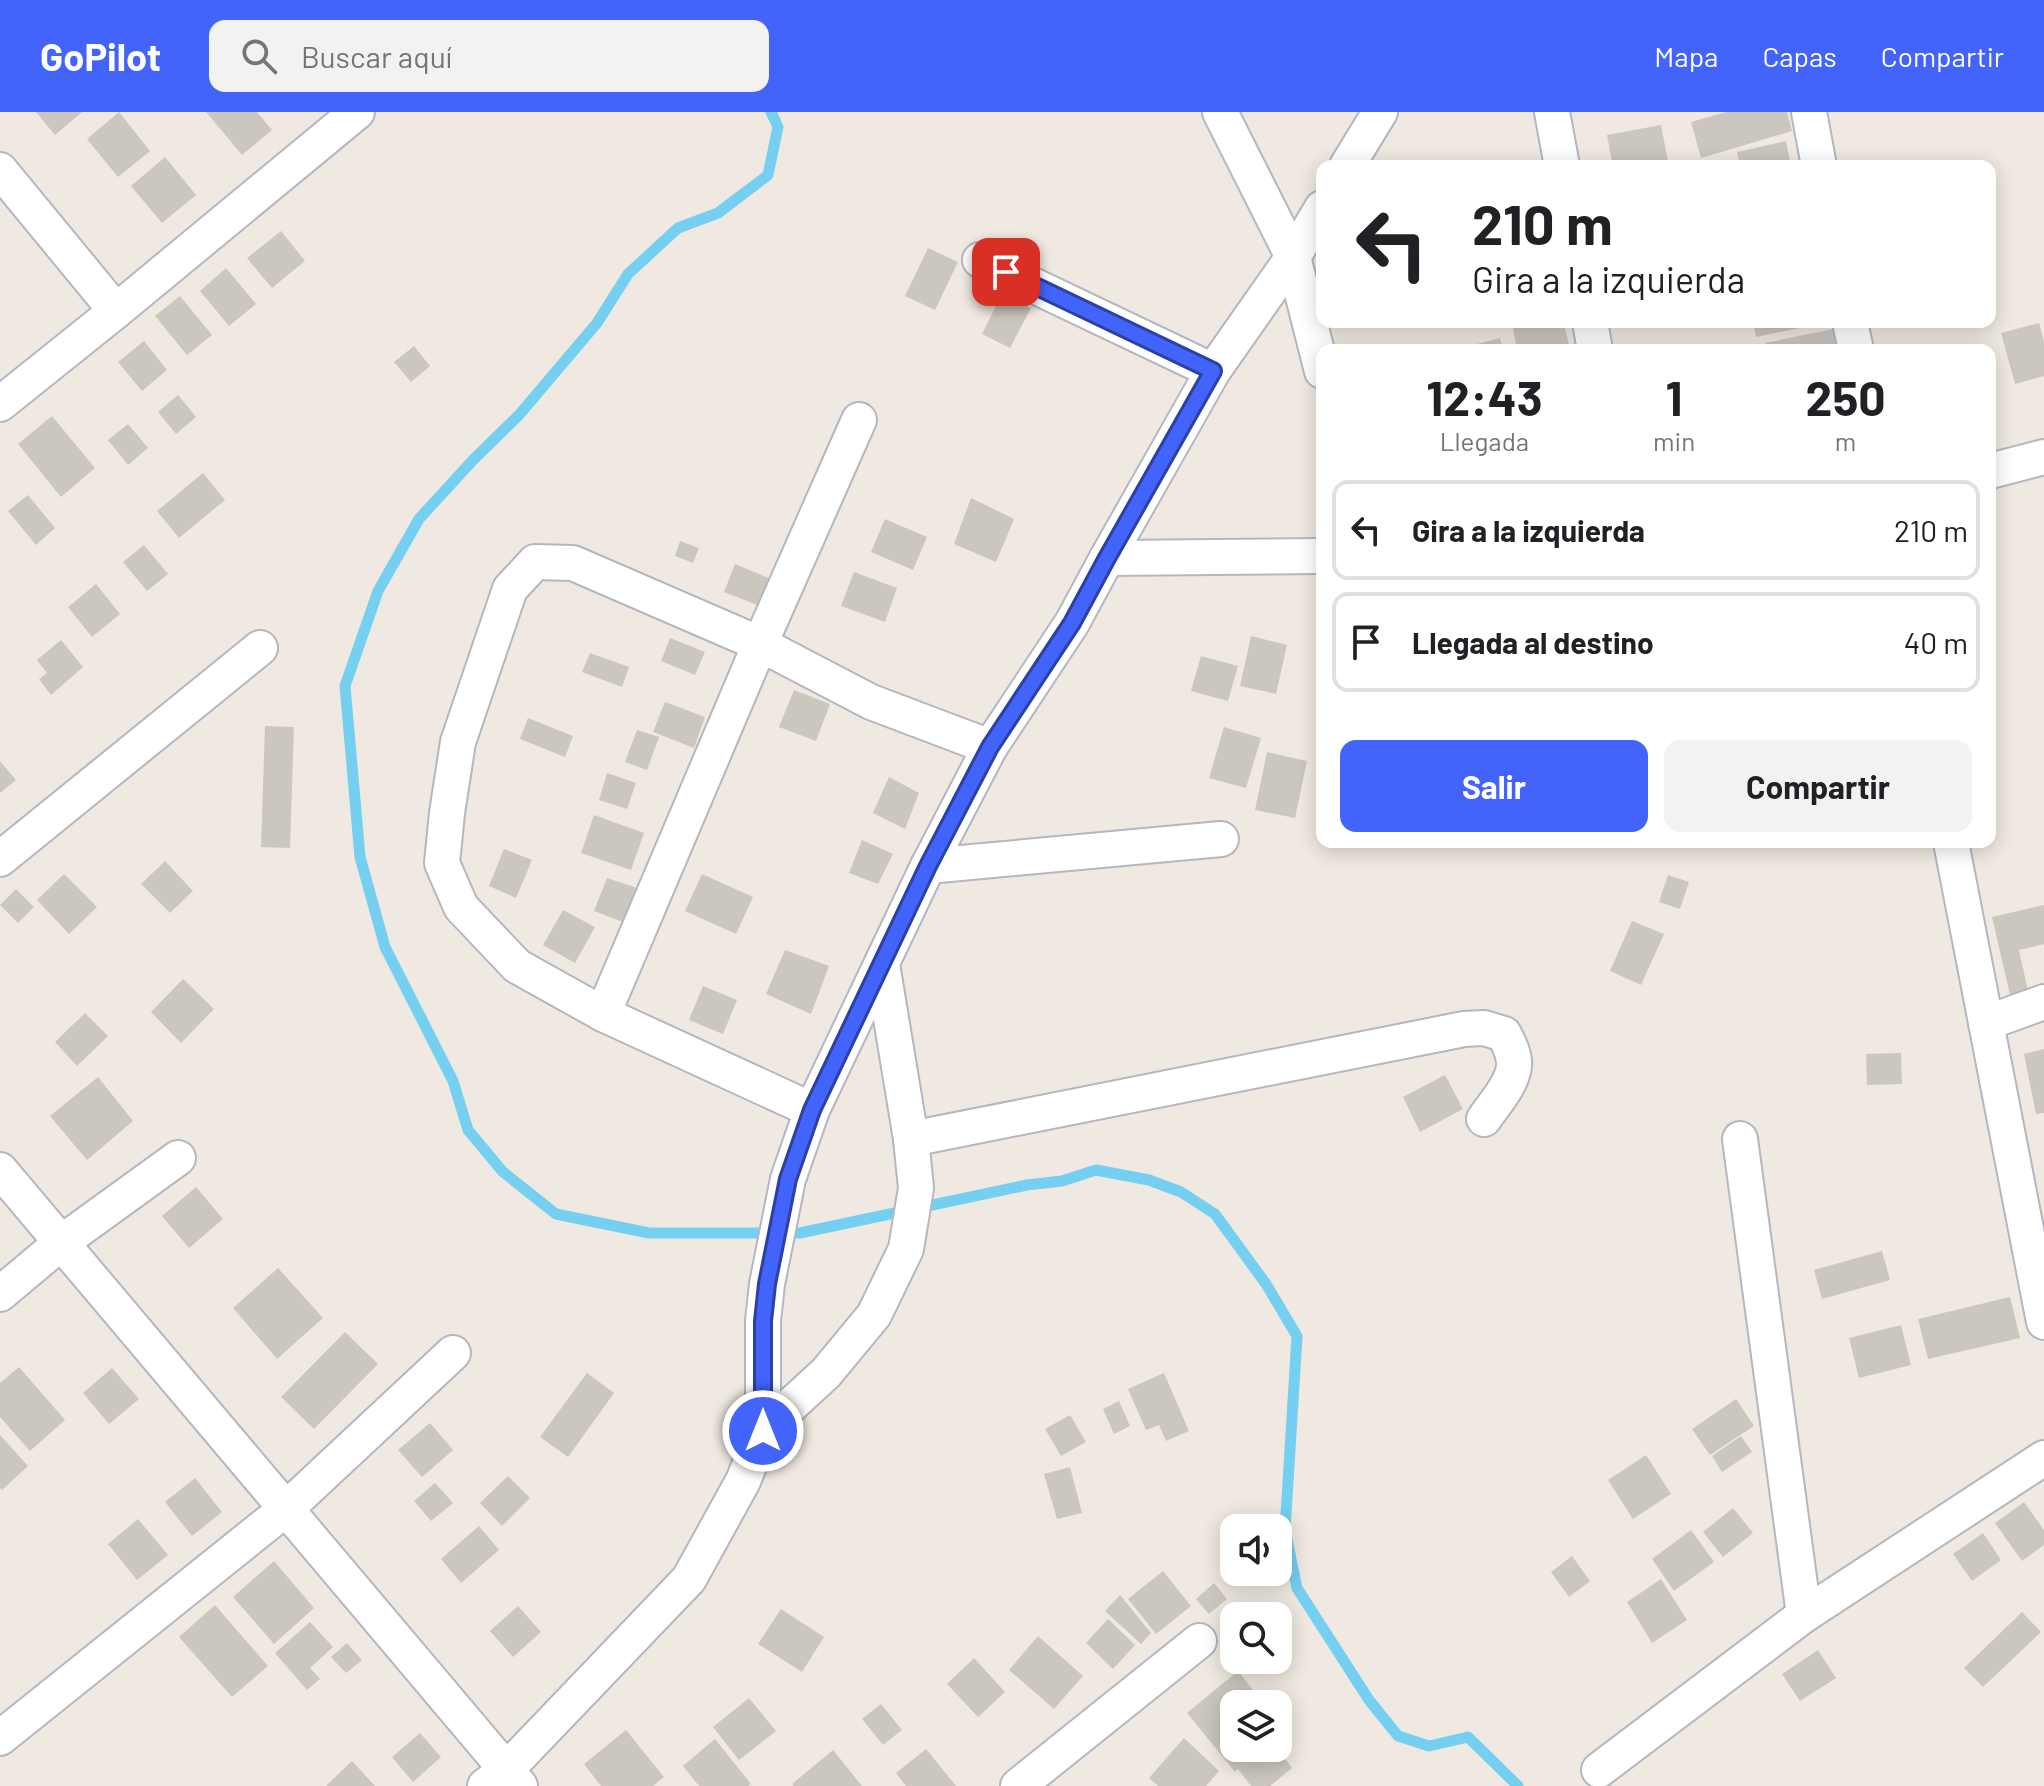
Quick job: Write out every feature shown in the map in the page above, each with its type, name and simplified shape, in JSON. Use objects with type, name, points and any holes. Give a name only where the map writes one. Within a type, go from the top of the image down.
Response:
[{"type":"street","points":[[0,404],[357,112]]},
{"type":"street","points":[[1220,112],[1293,257],[1316,347]]},
{"type":"street","points":[[1351,160],[1380,112]]},
{"type":"street","points":[[1552,112],[1561,160]]},
{"type":"street","points":[[1809,112],[1818,160]]},
{"type":"street","points":[[0,170],[116,311]]},
{"type":"street","points":[[0,1170],[287,1508],[504,1780],[689,1579],[743,1481],[763,1431],[763,1321],[767,1284],[788,1179],[812,1110],[928,866],[990,747],[1072,623],[1213,371],[1293,257],[1316,218]]},
{"type":"street","points":[[980,260],[1213,371]]},
{"type":"street","points":[[603,1014],[859,420]]},
{"type":"street","points":[[1996,469],[2044,457]]},
{"type":"street","points":[[1107,558],[1316,556]]},
{"type":"street","points":[[812,1110],[603,1014],[517,966],[461,907],[442,863],[447,813],[458,742],[510,589],[535,562],[573,563],[760,644],[871,702],[990,747]]},
{"type":"street","points":[[0,859],[260,648]]},
{"type":"street","points":[[928,866],[1221,839]]},
{"type":"street","points":[[1952,848],[1986,1023],[2035,1224],[2044,1322]]},
{"type":"street","points":[[763,1431],[826,1373],[874,1315],[906,1249],[916,1188],[911,1139],[882,964]]},
{"type":"street","points":[[1986,1023],[2044,1002]]},
{"type":"street","points":[[911,1139],[1464,1029],[1484,1028],[1504,1034],[1512,1049],[1514,1067],[1508,1083],[1484,1119]]},
{"type":"street","points":[[1740,1139],[1804,1615]]},
{"type":"street","points":[[0,1294],[62,1242],[178,1158]]},
{"type":"street","points":[[0,1738],[287,1508],[453,1353]]},
{"type":"street","points":[[1599,1770],[1804,1615],[2044,1458]]},
{"type":"street","points":[[1018,1786],[1199,1641]]},
{"type":"building","points":[[36,112],[82,112],[55,135]]},
{"type":"building","points":[[119,112],[150,151],[118,177],[87,139]]},
{"type":"building","points":[[206,112],[257,112],[272,130],[242,155]]},
{"type":"building","points":[[1726,112],[1787,112],[1792,131],[1701,158],[1691,122]]},
{"type":"building","points":[[1661,125],[1668,160],[1612,160],[1607,135]]},
{"type":"building","points":[[1786,141],[1790,160],[1739,160],[1737,152]]},
{"type":"building","points":[[165,157],[196,195],[162,223],[131,186]]},
{"type":"building","points":[[281,231],[305,261],[272,288],[247,258]]},
{"type":"building","points":[[928,248],[958,262],[935,310],[905,296]]},
{"type":"building","points":[[226,268],[256,304],[229,326],[200,291]]},
{"type":"building","points":[[1002,294],[1031,308],[1010,348],[982,334]]},
{"type":"building","points":[[180,296],[212,335],[187,355],[155,316]]},
{"type":"building","points":[[2039,323],[2044,341],[2044,376],[2015,384],[2001,333]]},
{"type":"building","points":[[1513,328],[1565,328],[1569,344],[1516,344]]},
{"type":"building","points":[[1754,328],[1800,328],[1756,337]]},
{"type":"building","points":[[1834,329],[1837,344],[1765,344]]},
{"type":"building","points":[[1500,338],[1502,344],[1477,344]]},
{"type":"building","points":[[144,341],[167,370],[142,391],[118,362]]},
{"type":"building","points":[[414,346],[430,366],[411,382],[394,362]]},
{"type":"building","points":[[178,395],[196,417],[176,434],[158,412]]},
{"type":"building","points":[[52,416],[95,468],[61,497],[18,444]]},
{"type":"building","points":[[128,424],[148,448],[128,465],[108,440]]},
{"type":"building","points":[[203,473],[225,500],[179,538],[157,511]]},
{"type":"building","points":[[28,495],[55,528],[36,545],[8,511]]},
{"type":"building","points":[[971,498],[1014,519],[996,562],[954,544]]},
{"type":"building","points":[[885,519],[927,537],[913,570],[871,552]]},
{"type":"building","points":[[680,541],[699,548],[693,563],[675,556]]},
{"type":"building","points":[[144,545],[168,574],[147,591],[123,562]]},
{"type":"building","points":[[735,564],[771,579],[760,606],[724,592]]},
{"type":"building","points":[[854,572],[897,588],[885,622],[841,606]]},
{"type":"building","points":[[96,584],[120,614],[92,637],[68,607]]},
{"type":"building","points":[[1251,636],[1287,645],[1276,694],[1240,686]]},
{"type":"building","points":[[670,638],[705,652],[695,675],[661,661]]},
{"type":"building","points":[[61,640],[83,667],[51,695],[39,679],[47,673],[37,660]]},
{"type":"building","points":[[590,653],[629,667],[622,687],[582,672]]},
{"type":"building","points":[[1201,656],[1238,666],[1228,701],[1191,691]]},
{"type":"building","points":[[794,690],[830,704],[816,741],[779,727]]},
{"type":"building","points":[[665,702],[705,717],[694,748],[653,732]]},
{"type":"building","points":[[528,718],[573,736],[565,757],[520,739]]},
{"type":"building","points":[[265,726],[294,727],[290,848],[261,847]]},
{"type":"building","points":[[1224,727],[1261,738],[1246,788],[1209,778]]},
{"type":"building","points":[[637,730],[659,737],[647,770],[625,762]]},
{"type":"building","points":[[1267,752],[1307,761],[1295,818],[1255,810]]},
{"type":"building","points":[[0,761],[16,780],[0,793]]},
{"type":"building","points":[[607,773],[636,783],[627,809],[599,800]]},
{"type":"building","points":[[889,777],[919,793],[905,829],[873,813]]},
{"type":"building","points":[[594,815],[644,833],[631,870],[581,853]]},
{"type":"building","points":[[862,840],[893,854],[878,884],[849,873]]},
{"type":"building","points":[[504,849],[532,860],[516,898],[489,886]]},
{"type":"building","points":[[165,861],[193,891],[170,913],[141,884]]},
{"type":"building","points":[[64,874],[97,907],[69,934],[37,900]]},
{"type":"building","points":[[702,874],[753,897],[736,934],[685,911]]},
{"type":"building","points":[[1668,875],[1689,882],[1680,909],[1659,902]]},
{"type":"building","points":[[607,878],[646,891],[631,925],[594,911]]},
{"type":"building","points":[[16,889],[34,907],[18,923],[0,905]]},
{"type":"building","points":[[2044,905],[2044,944],[2019,950],[2028,991],[2010,995],[1992,917]]},
{"type":"building","points":[[563,910],[595,927],[575,963],[543,945]]},
{"type":"building","points":[[1632,921],[1664,934],[1641,985],[1610,971]]},
{"type":"building","points":[[785,950],[829,966],[811,1014],[766,994]]},
{"type":"building","points":[[183,979],[214,1009],[181,1043],[151,1012]]},
{"type":"building","points":[[703,986],[737,1000],[723,1034],[689,1020]]},
{"type":"building","points":[[85,1013],[108,1036],[77,1066],[55,1042]]},
{"type":"building","points":[[2044,1049],[2044,1113],[2036,1114],[2024,1054]]},
{"type":"building","points":[[1901,1053],[1902,1084],[1867,1085],[1866,1054]]},
{"type":"building","points":[[1445,1075],[1463,1109],[1420,1132],[1403,1097]]},
{"type":"building","points":[[98,1077],[133,1121],[87,1160],[50,1116]]},
{"type":"building","points":[[196,1187],[223,1219],[189,1248],[162,1216]]},
{"type":"building","points":[[1882,1251],[1890,1280],[1822,1299],[1814,1270]]},
{"type":"building","points":[[278,1268],[323,1318],[277,1359],[233,1308]]},
{"type":"building","points":[[2010,1297],[2020,1338],[1928,1359],[1918,1319]]},
{"type":"building","points":[[1901,1325],[1911,1365],[1859,1378],[1849,1338]]},
{"type":"building","points":[[345,1332],[378,1364],[314,1429],[281,1397]]},
{"type":"building","points":[[19,1367],[65,1420],[30,1451],[0,1417],[0,1383]]},
{"type":"building","points":[[112,1368],[139,1399],[109,1424],[83,1393]]},
{"type":"building","points":[[587,1373],[614,1393],[568,1457],[540,1437]]},
{"type":"building","points":[[1164,1373],[1189,1431],[1166,1441],[1159,1425],[1146,1430],[1128,1389]]},
{"type":"building","points":[[1736,1399],[1754,1426],[1710,1455],[1692,1429]]},
{"type":"building","points":[[1119,1401],[1130,1426],[1114,1434],[1103,1409]]},
{"type":"building","points":[[1070,1415],[1086,1442],[1061,1456],[1045,1429]]},
{"type":"building","points":[[430,1423],[453,1450],[422,1477],[398,1450]]},
{"type":"building","points":[[0,1435],[28,1466],[2,1490],[0,1488]]},
{"type":"building","points":[[1741,1436],[1752,1452],[1722,1472],[1712,1456]]},
{"type":"building","points":[[1646,1455],[1671,1494],[1633,1519],[1608,1480]]},
{"type":"building","points":[[1070,1467],[1082,1513],[1057,1519],[1044,1474]]},
{"type":"building","points":[[508,1476],[530,1498],[502,1526],[480,1503]]},
{"type":"building","points":[[195,1478],[222,1512],[192,1536],[165,1502]]},
{"type":"building","points":[[435,1483],[453,1503],[431,1521],[414,1501]]},
{"type":"building","points":[[2024,1502],[2044,1530],[2044,1545],[2022,1561],[1995,1523]]},
{"type":"building","points":[[1733,1508],[1753,1533],[1723,1557],[1703,1532]]},
{"type":"building","points":[[138,1519],[168,1555],[137,1580],[108,1544]]},
{"type":"building","points":[[479,1526],[499,1550],[461,1583],[441,1559]]},
{"type":"building","points":[[1691,1530],[1714,1562],[1674,1591],[1652,1559]]},
{"type":"building","points":[[1983,1533],[2001,1560],[1972,1581],[1953,1554]]},
{"type":"building","points":[[1572,1556],[1590,1581],[1569,1597],[1551,1572]]},
{"type":"building","points":[[274,1561],[314,1608],[274,1644],[233,1597]]},
{"type":"building","points":[[1163,1571],[1191,1606],[1156,1634],[1128,1599]]},
{"type":"building","points":[[1661,1579],[1687,1620],[1652,1643],[1627,1602]]},
{"type":"building","points":[[1214,1583],[1227,1599],[1209,1614],[1196,1599]]},
{"type":"building","points":[[1120,1595],[1151,1633],[1141,1644],[1105,1611]]},
{"type":"building","points":[[215,1605],[268,1666],[232,1697],[179,1637]]},
{"type":"building","points":[[518,1606],[541,1632],[513,1657],[490,1631]]},
{"type":"building","points":[[781,1609],[824,1637],[802,1672],[758,1644]]},
{"type":"building","points":[[2022,1612],[2041,1632],[1983,1687],[1964,1668]]},
{"type":"building","points":[[1108,1619],[1135,1645],[1113,1669],[1086,1643]]},
{"type":"building","points":[[310,1622],[333,1647],[310,1668],[320,1679],[307,1690],[275,1653]]},
{"type":"building","points":[[1038,1636],[1083,1676],[1054,1709],[1009,1670]]},
{"type":"building","points":[[347,1643],[362,1660],[346,1673],[331,1657]]},
{"type":"building","points":[[1818,1650],[1836,1678],[1800,1701],[1782,1674]]},
{"type":"building","points":[[974,1658],[1005,1692],[978,1717],[947,1684]]},
{"type":"building","points":[[1234,1674],[1240,1674],[1253,1690],[1220,1690],[1220,1754],[1187,1713]]},
{"type":"building","points":[[749,1698],[776,1731],[739,1760],[713,1727]]},
{"type":"building","points":[[881,1704],[902,1730],[883,1745],[862,1719]]},
{"type":"building","points":[[626,1730],[664,1777],[653,1786],[601,1786],[584,1764]]},
{"type":"building","points":[[420,1733],[441,1757],[413,1782],[392,1757]]},
{"type":"building","points":[[1184,1738],[1219,1771],[1206,1786],[1158,1786],[1149,1778]]},
{"type":"building","points":[[715,1739],[751,1784],[699,1786],[683,1766]]},
{"type":"building","points":[[926,1749],[956,1786],[906,1786],[896,1773]]},
{"type":"building","points":[[833,1750],[862,1786],[792,1784]]},
{"type":"building","points":[[352,1761],[375,1786],[326,1786]]},
{"type":"building","points":[[1227,1762],[1288,1762],[1292,1768],[1270,1786],[1251,1786],[1238,1769],[1235,1772]]},
{"type":"waterway","points":[[771,112],[778,127],[768,175],[718,213],[678,228],[628,274],[597,323],[519,415],[419,519],[378,591],[345,686],[360,857],[385,947],[453,1081],[468,1130],[503,1172],[556,1214],[649,1233],[800,1233],[1027,1185],[1062,1181],[1096,1170],[1149,1180],[1181,1192],[1215,1214],[1266,1284],[1297,1336],[1285,1530],[1297,1588],[1369,1700],[1398,1736],[1429,1746],[1468,1737],[1518,1786]]},
{"type":"route","points":[[763,1431],[763,1321],[767,1284],[788,1179],[812,1110],[928,866],[990,747],[1072,623],[1213,371],[1006,272]]}]
